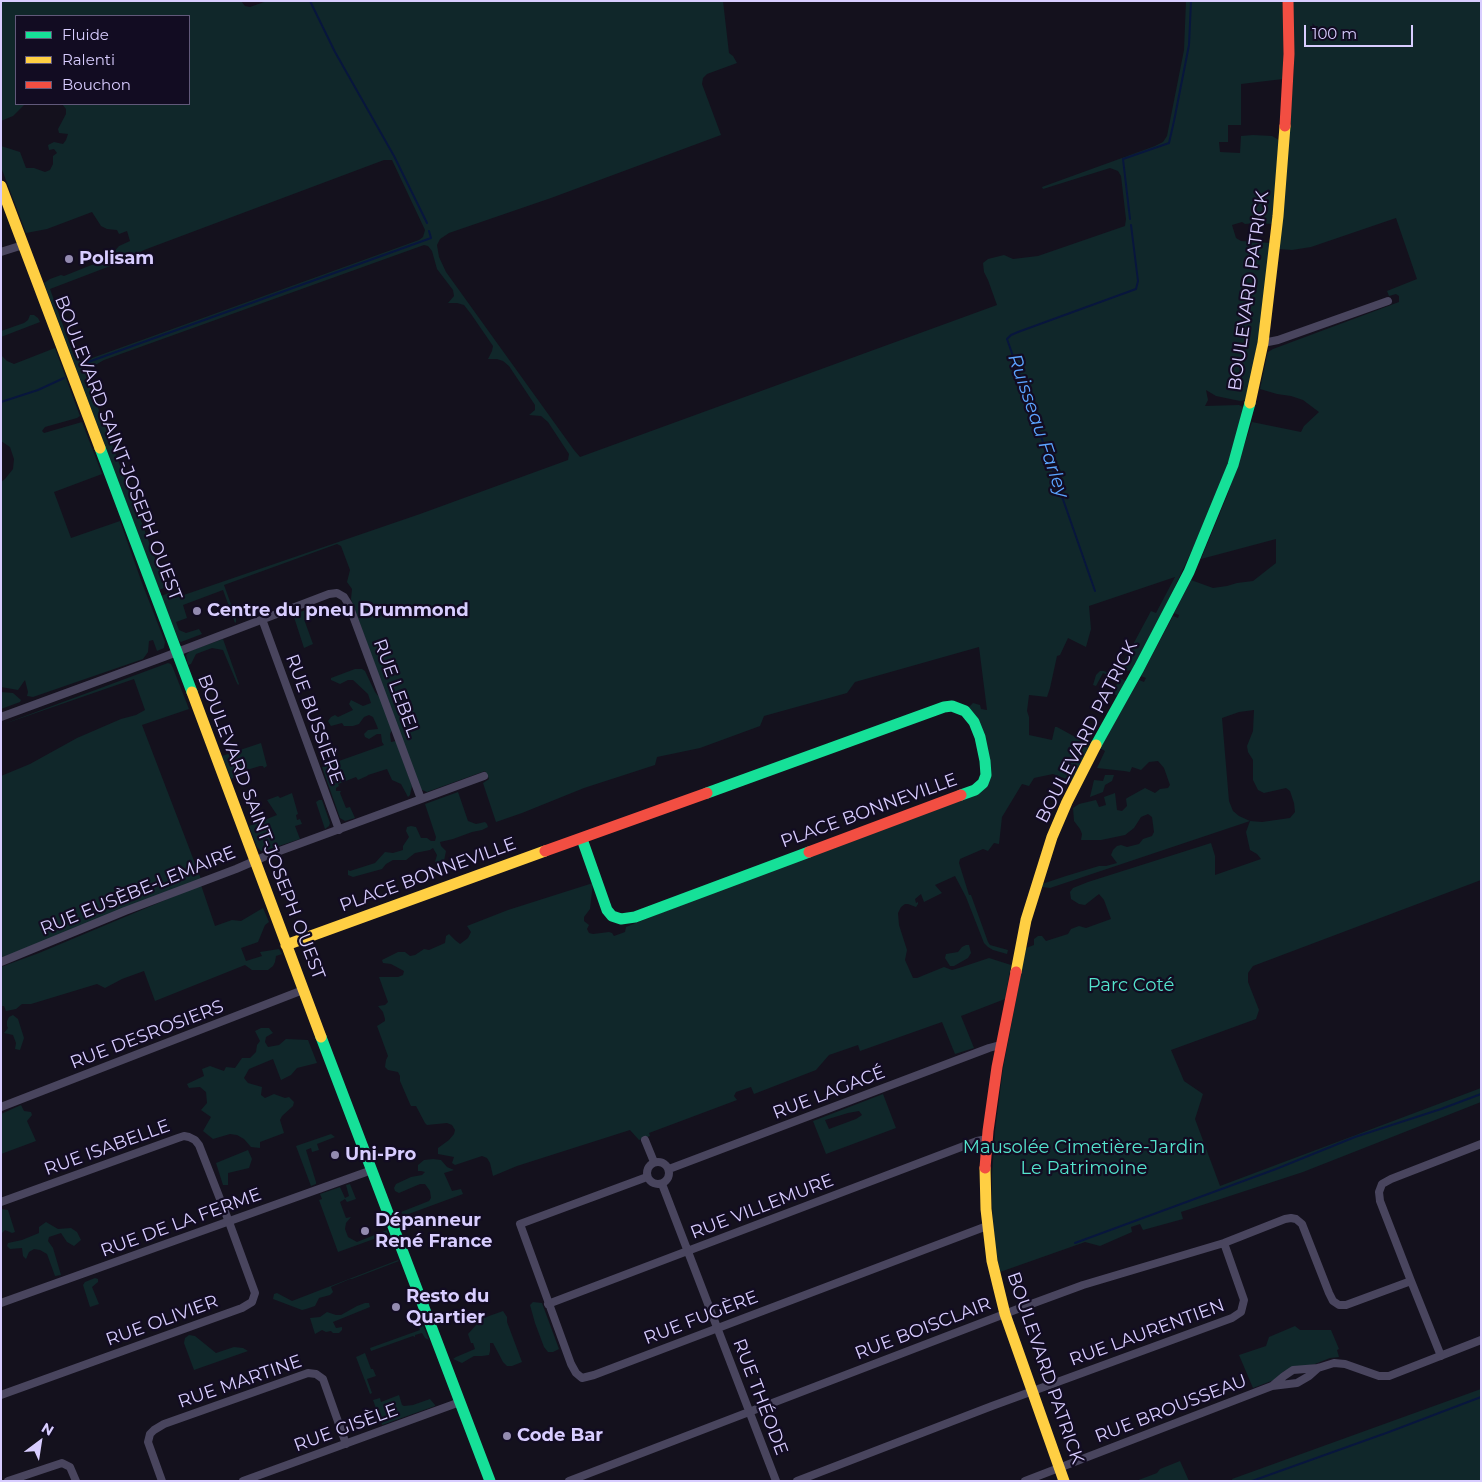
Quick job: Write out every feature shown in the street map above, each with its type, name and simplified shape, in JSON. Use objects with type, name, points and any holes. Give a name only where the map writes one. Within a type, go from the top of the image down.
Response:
[{"type":"street","name":"BOULEVARD PATRICK","points":[[1064,1481],[1005,1314],[995,1277],[987,1226],[985,1195],[987,1139],[1000,1045],[1027,919],[1052,838],[1086,764],[1168,613],[1204,538],[1230,472],[1242,434],[1256,382],[1263,343],[1274,250],[1285,135],[1290,42],[1288,1]]},
{"type":"street","name":"BOULEVARD SAINT-JOSEPH OUEST","points":[[1,186],[490,1481]]},
{"type":"street","points":[[1,252],[23,244]]},
{"type":"street","points":[[1263,343],[1278,340],[1388,301]]},
{"type":"street","name":"RUE LEBEL","points":[[262,619],[329,594],[337,593],[344,596],[421,799]]},
{"type":"street","points":[[1,717],[262,619]]},
{"type":"street","name":"RUE BUSSIÈRE","points":[[262,619],[339,830]]},
{"type":"street","name":"PLACE BONNEVILLE","points":[[285,941],[582,839],[878,730],[944,708],[952,706],[965,711],[974,722],[980,737],[986,775],[983,783],[975,790],[635,917],[621,919],[612,916],[607,910],[582,839]]},
{"type":"street","name":"RUE EUSÈBE-LEMAIRE","points":[[1,962],[133,908],[236,869],[254,860],[484,776]]},
{"type":"street","name":"RUE DESROSIERS","points":[[1,1108],[303,990]]},
{"type":"street","name":"RUE LAGACÉ","points":[[669,1169],[1000,1045]]},
{"type":"street","name":"RUE ISABELLE","points":[[2,1199],[186,1136],[193,1138],[199,1145],[229,1222]]},
{"type":"street","name":"RUE VILLEMURE","points":[[548,1304],[977,1141],[987,1139]]},
{"type":"street","points":[[645,1140],[654,1162]]},
{"type":"street","points":[[1441,1356],[1379,1196],[1380,1188],[1391,1179],[1481,1144]]},
{"type":"street","points":[[654,1162],[664,1163],[669,1169],[669,1176],[662,1184],[654,1184],[647,1177],[648,1168],[654,1162]]},
{"type":"street","name":"RUE DE LA FERME","points":[[1,1303],[372,1170]]},
{"type":"street","name":"RUE FUGÈRE","points":[[647,1177],[520,1224],[571,1364],[576,1373],[582,1378],[987,1226]]},
{"type":"street","name":"RUE THÉODE","points":[[662,1184],[776,1481]]},
{"type":"street","name":"RUE BOISCLAIR","points":[[569,1481],[1083,1285],[1224,1243],[1285,1219],[1296,1219],[1302,1224],[1329,1293],[1339,1305],[1346,1305],[1411,1281]]},
{"type":"street","name":"RUE OLIVIER","points":[[1,1395],[249,1304],[254,1299],[254,1289],[229,1222]]},
{"type":"street","name":"RUE LAURENTIEN","points":[[797,1481],[1032,1391],[1224,1322],[1237,1315],[1243,1308],[1244,1296],[1224,1243]]},
{"type":"street","name":"RUE BROUSSEAU","points":[[1272,1386],[1293,1370],[1318,1368],[1330,1364],[1340,1364],[1383,1377],[1481,1340]]},
{"type":"street","name":"RUE BROUSSEAU","points":[[1025,1481],[1272,1386],[1297,1383],[1318,1368]]},
{"type":"street","name":"RUE MARTINE","points":[[162,1481],[148,1442],[150,1434],[154,1430],[164,1424],[308,1373],[316,1374],[323,1379],[346,1444]]},
{"type":"street","name":"RUE GISÈLE","points":[[243,1481],[460,1402]]},
{"type":"street","points":[[8,1481],[62,1462],[70,1467],[76,1481]]},
{"type":"green space","points":[[1,1],[241,1],[245,6],[250,7],[267,1],[723,1],[729,53],[737,63],[707,74],[703,78],[702,84],[721,135],[551,198],[449,233],[440,239],[437,245],[439,257],[446,272],[580,457],[997,305],[984,272],[983,263],[988,259],[1004,255],[1013,259],[1038,256],[1125,226],[1126,219],[1121,176],[1118,171],[1110,168],[1043,189],[1042,187],[1163,142],[1167,136],[1184,50],[1186,1],[1282,1],[1284,21],[1283,79],[1241,84],[1241,125],[1228,125],[1228,142],[1219,142],[1220,152],[1240,153],[1241,136],[1272,136],[1279,140],[1272,224],[1245,224],[1242,222],[1232,225],[1236,238],[1241,241],[1271,243],[1260,331],[1246,400],[1240,401],[1216,396],[1206,390],[1208,400],[1205,406],[1239,405],[1243,407],[1243,412],[1227,466],[1201,531],[1160,618],[1132,670],[1125,671],[1122,669],[1122,665],[1151,611],[1156,613],[1175,577],[1089,606],[1091,629],[1086,647],[1068,638],[1060,655],[1057,656],[1047,697],[1029,695],[1027,711],[1029,735],[1052,740],[1055,727],[1057,727],[1090,745],[1072,781],[1053,774],[1034,778],[1029,786],[1022,784],[1002,817],[999,844],[994,843],[988,851],[983,849],[960,859],[959,863],[969,895],[971,895],[988,942],[990,945],[1008,950],[1007,954],[993,950],[984,943],[966,897],[955,876],[935,885],[942,893],[924,902],[921,894],[915,899],[916,903],[918,902],[916,907],[905,904],[898,913],[899,925],[907,950],[905,960],[913,978],[944,967],[952,970],[989,958],[1011,965],[1005,999],[961,1016],[974,1048],[955,1054],[942,1022],[860,1051],[858,1045],[829,1055],[816,1070],[754,1094],[751,1087],[736,1092],[734,1096],[737,1100],[649,1133],[650,1136],[639,1140],[630,1130],[517,1166],[493,1176],[490,1163],[487,1158],[482,1156],[455,1165],[452,1163],[454,1157],[438,1154],[438,1148],[454,1134],[455,1130],[452,1125],[447,1123],[427,1125],[416,1106],[411,1106],[398,1072],[388,1070],[385,1067],[388,1056],[377,1026],[385,1021],[383,1012],[378,1006],[385,1005],[388,1002],[379,977],[398,977],[403,975],[404,971],[391,964],[383,963],[382,960],[398,952],[405,952],[410,956],[424,949],[429,950],[445,943],[446,936],[449,934],[460,944],[468,938],[471,932],[467,926],[508,910],[593,883],[590,909],[584,917],[584,921],[589,925],[587,929],[589,933],[609,932],[614,936],[625,932],[626,927],[658,914],[986,787],[968,708],[973,703],[980,705],[981,709],[987,710],[979,647],[855,682],[847,693],[764,716],[760,726],[700,748],[657,757],[655,765],[584,788],[496,822],[483,783],[489,779],[485,771],[427,792],[420,789],[351,599],[352,589],[347,582],[350,570],[341,546],[337,544],[224,585],[236,618],[235,623],[223,590],[183,605],[187,618],[176,622],[179,630],[186,633],[199,629],[202,634],[181,642],[161,596],[169,593],[175,598],[420,514],[568,460],[569,454],[548,422],[541,416],[529,415],[535,410],[535,405],[509,366],[497,359],[488,359],[493,346],[464,305],[448,303],[454,296],[453,290],[437,269],[432,251],[428,246],[424,245],[104,360],[87,371],[86,376],[166,587],[159,590],[44,283],[50,279],[61,275],[64,276],[104,260],[119,246],[130,241],[127,231],[119,234],[117,230],[101,226],[92,212],[47,229],[26,233],[1,167],[1,146],[20,152],[26,168],[34,168],[45,172],[50,170],[53,164],[53,156],[57,153],[54,149],[49,150],[48,145],[54,142],[63,144],[68,134],[59,133],[58,129],[66,114],[66,109],[63,105],[190,105],[190,15],[15,15],[15,105],[24,105],[13,116],[1,121]],"holes":[[[384,160],[392,160],[425,230],[423,237],[419,240],[81,362],[74,356],[50,289],[126,260],[144,250]]]},
{"type":"green space","points":[[1292,1],[1481,1],[1481,880],[1253,966],[1248,973],[1248,982],[1259,1010],[1256,1019],[1171,1050],[1184,1081],[1203,1094],[1195,1119],[1220,1186],[1481,1088],[1481,1102],[1303,1172],[1181,1212],[1183,1219],[1143,1230],[1140,1224],[1131,1227],[1132,1232],[1100,1246],[1085,1242],[1000,1272],[995,1245],[992,1206],[995,1131],[1003,1068],[1026,948],[1034,945],[1034,939],[1038,936],[1042,936],[1046,941],[1068,934],[1071,929],[1079,926],[1086,928],[1111,919],[1104,900],[1099,894],[1085,905],[1071,899],[1070,892],[1073,888],[1088,882],[1211,843],[1215,856],[1215,875],[1261,859],[1250,850],[1246,832],[1250,821],[1050,888],[1041,887],[1042,884],[1066,876],[1099,866],[1117,863],[1111,855],[1117,846],[1127,847],[1139,844],[1143,839],[1152,836],[1154,832],[1152,817],[1148,814],[1141,817],[1134,828],[1125,835],[1101,840],[1081,840],[1082,834],[1074,821],[1073,808],[1079,804],[1096,800],[1099,807],[1106,805],[1104,797],[1115,793],[1117,810],[1122,811],[1127,806],[1126,799],[1145,788],[1155,793],[1160,789],[1168,788],[1170,785],[1164,768],[1158,761],[1149,762],[1141,770],[1132,767],[1130,772],[1097,768],[1105,751],[1100,748],[1139,680],[1144,682],[1146,678],[1141,676],[1173,616],[1178,618],[1179,615],[1174,613],[1191,580],[1213,588],[1253,581],[1276,563],[1276,539],[1201,559],[1227,496],[1252,422],[1301,432],[1304,426],[1319,412],[1303,400],[1260,389],[1268,352],[1399,302],[1399,296],[1396,294],[1389,296],[1387,291],[1417,279],[1396,218],[1311,247],[1292,250],[1279,249],[1294,69]],"holes":[[[1254,710],[1253,731],[1247,746],[1253,760],[1253,780],[1258,790],[1264,793],[1286,788],[1290,791],[1295,812],[1290,818],[1262,822],[1250,821],[1233,811],[1229,801],[1222,718],[1239,712]]]},
{"type":"green space","points":[[30,315],[34,315],[40,322],[1,337],[1,331],[24,323]]},
{"type":"green space","points":[[55,348],[80,416],[45,427],[42,431],[44,433],[82,422],[102,474],[54,492],[71,538],[120,521],[165,642],[164,648],[157,651],[153,640],[149,641],[148,652],[143,659],[33,697],[27,696],[25,680],[18,690],[1,687],[1,482],[13,469],[14,459],[10,447],[1,441],[1,355],[7,361],[14,364]]},
{"type":"green space","points":[[306,610],[309,620],[305,622],[313,644],[304,648],[293,614]]},
{"type":"green space","points":[[223,639],[238,685],[223,650],[212,648],[196,654],[191,664],[188,665],[186,655],[190,651]]},
{"type":"green space","points":[[168,663],[173,668],[189,709],[142,725],[201,879],[1,958],[1,776],[30,764],[77,738],[145,710],[134,679],[1,725]]},
{"type":"green space","points":[[355,669],[365,671],[380,698],[392,730],[390,734],[391,742],[396,741],[412,786],[408,797],[401,784],[392,780],[387,769],[358,780],[356,777],[338,784],[339,786],[336,788],[336,791],[341,791],[340,793],[346,808],[350,807],[355,818],[345,821],[340,818],[322,767],[384,745],[381,734],[377,734],[369,739],[365,737],[364,734],[368,730],[378,729],[373,717],[369,715],[364,717],[359,724],[353,726],[344,726],[342,723],[331,726],[328,721],[335,715],[338,717],[353,710],[349,704],[351,700],[363,706],[371,703],[368,694],[353,680],[340,684],[331,680],[331,678]]},
{"type":"green space","points":[[1100,671],[1126,681],[1118,696],[1112,693],[1119,680],[1103,673],[1096,686],[1093,685],[1096,675]]},
{"type":"green space","points":[[1,692],[13,693],[21,700],[1,709]]},
{"type":"green space","points":[[261,743],[267,766],[250,769],[231,779],[222,756]]},
{"type":"green space","points":[[1105,775],[1114,775],[1112,781],[1105,785],[1103,792],[1090,797],[1094,780],[1103,781]]},
{"type":"green space","points":[[458,792],[468,821],[476,824],[485,822],[488,827],[440,842],[446,851],[444,861],[435,862],[437,855],[433,848],[415,853],[406,860],[393,860],[382,869],[353,877],[348,875],[348,870],[375,863],[385,852],[393,853],[403,850],[403,846],[409,837],[406,831],[407,827],[416,827],[421,838],[435,841],[436,837],[425,804]]},
{"type":"green space","points":[[292,793],[298,814],[296,815],[297,820],[300,819],[302,824],[295,826],[300,839],[261,851],[257,847],[249,826],[277,815],[267,800],[278,796],[280,798]]},
{"type":"green space","points":[[322,800],[330,823],[325,829],[316,802]]},
{"type":"green space","points":[[201,885],[215,926],[232,920],[241,921],[263,908],[269,922],[265,925],[258,942],[241,948],[246,961],[262,956],[260,952],[279,949],[282,954],[276,956],[273,966],[268,970],[252,970],[245,965],[155,1001],[144,971],[105,988],[97,984],[31,1004],[22,1004],[16,1009],[6,1011],[4,1006],[1,1006],[1,967]]},
{"type":"green space","points":[[966,945],[969,945],[971,953],[968,958],[954,966],[950,966],[945,958],[946,954],[958,952]]},
{"type":"green space","points":[[13,1015],[18,1019],[24,1038],[20,1050],[15,1049],[16,1043],[13,1035],[4,1033],[8,1028],[7,1021],[9,1017]]},
{"type":"green space","points":[[261,1028],[269,1028],[273,1033],[266,1037],[265,1042],[268,1047],[279,1045],[286,1039],[308,1040],[317,1063],[297,1068],[291,1075],[281,1080],[273,1059],[249,1069],[244,1078],[248,1083],[262,1087],[261,1095],[265,1098],[274,1094],[285,1098],[289,1097],[294,1102],[293,1106],[280,1120],[284,1133],[260,1142],[260,1148],[251,1147],[244,1139],[237,1135],[230,1134],[213,1139],[203,1131],[211,1117],[201,1110],[207,1103],[206,1092],[200,1087],[189,1088],[187,1084],[204,1076],[202,1069],[210,1066],[224,1071],[226,1067],[235,1068],[242,1058],[250,1058],[256,1052],[260,1041],[255,1031]]},
{"type":"green space","points":[[883,1094],[896,1128],[826,1154],[813,1121]],"holes":[[[859,1111],[862,1115],[829,1129],[825,1120]]]},
{"type":"green space","points":[[21,1105],[24,1111],[31,1112],[32,1115],[27,1121],[36,1141],[1,1154],[1,1114]]},
{"type":"green space","points":[[331,1134],[335,1137],[317,1144],[319,1150],[312,1152],[311,1148],[306,1150],[316,1182],[316,1184],[311,1186],[296,1146]]},
{"type":"green space","points":[[248,1150],[252,1159],[249,1168],[228,1173],[228,1185],[223,1185],[216,1163]]},
{"type":"green space","points":[[424,1160],[441,1160],[447,1167],[454,1170],[444,1173],[452,1191],[461,1189],[463,1194],[403,1216],[401,1212],[429,1201],[431,1198],[430,1191],[425,1184],[420,1184],[399,1193],[394,1188],[396,1184],[411,1177],[422,1175],[425,1172],[418,1171],[418,1165]]},
{"type":"green space","points":[[350,1184],[356,1199],[347,1202],[345,1199],[340,1202],[346,1218],[351,1217],[346,1223],[345,1229],[348,1237],[357,1242],[387,1230],[393,1245],[390,1246],[385,1235],[338,1252],[319,1200],[322,1199],[320,1194],[340,1187],[345,1198],[349,1196],[346,1185]]},
{"type":"green space","points":[[1,1209],[8,1210],[15,1232],[12,1233],[5,1230],[1,1234]]},
{"type":"green space","points":[[46,1222],[58,1229],[71,1228],[77,1232],[81,1240],[74,1246],[67,1242],[61,1233],[49,1237],[48,1241],[53,1248],[61,1275],[55,1276],[47,1254],[40,1250],[34,1249],[29,1252],[26,1259],[23,1256],[22,1248],[10,1249],[7,1246],[8,1243],[39,1233],[39,1227]]},
{"type":"green space","points":[[398,1260],[331,1287],[333,1292],[330,1295],[319,1298],[315,1306],[306,1309],[302,1310],[273,1299],[274,1294],[277,1293],[292,1301]]},
{"type":"green space","points":[[95,1278],[98,1279],[98,1282],[92,1287],[99,1304],[90,1307],[83,1285],[85,1282]]},
{"type":"green space","points":[[533,1302],[542,1303],[559,1349],[553,1352],[548,1352],[544,1347],[530,1305]]},
{"type":"green space","points":[[365,1303],[369,1303],[370,1307],[333,1322],[336,1328],[342,1327],[339,1333],[322,1330],[315,1334],[310,1318],[320,1317],[327,1312],[341,1315]]},
{"type":"green space","points":[[503,1311],[507,1317],[507,1322],[522,1362],[507,1366],[493,1343],[490,1343],[489,1355],[474,1356],[462,1363],[453,1359],[475,1349],[468,1334],[477,1324],[478,1320]]},
{"type":"green space","points":[[419,1315],[429,1340],[422,1333],[371,1351],[370,1348],[420,1330],[416,1320]]},
{"type":"green space","points":[[1295,1326],[1300,1330],[1331,1330],[1339,1349],[1337,1350],[1339,1357],[1284,1371],[1274,1380],[1253,1388],[1239,1355],[1266,1346],[1269,1337]]},
{"type":"green space","points":[[189,1335],[195,1336],[216,1353],[234,1347],[243,1348],[248,1351],[194,1370],[184,1343],[185,1338]]},
{"type":"green space","points":[[365,1353],[376,1376],[367,1379],[372,1393],[370,1394],[356,1357]]},
{"type":"green space","points":[[1481,1389],[1481,1481],[1233,1481],[1232,1479]]},
{"type":"green space","points":[[399,1395],[404,1406],[430,1399],[435,1406],[382,1425],[373,1400],[380,1398],[381,1402]]},
{"type":"green space","points":[[1180,1461],[1189,1481],[1136,1481],[1157,1473],[1160,1469]]},
{"type":"waterway","points":[[310,1],[335,52],[394,156],[427,223]]},
{"type":"waterway","name":"Ruisseau Farley","points":[[1130,219],[1123,159],[1169,143],[1189,45],[1191,1]]},
{"type":"waterway","name":"Ruisseau Farley","points":[[1095,591],[1007,339],[1018,332],[1136,289],[1138,281],[1131,225]]},
{"type":"waterway","points":[[80,365],[431,238],[429,231]]},
{"type":"waterway","points":[[1,402],[38,390],[64,378]]},
{"type":"waterway","points":[[1075,1243],[1276,1169],[1355,1137],[1481,1094]]},
{"type":"waterway","points":[[1252,1481],[1481,1397]]},
{"type":"traffic: fast","points":[[1096,745],[1189,572],[1233,465],[1250,403]]},
{"type":"traffic: fast","points":[[100,448],[192,692]]},
{"type":"traffic: fast","points":[[707,793],[944,707],[952,706],[965,711],[974,722],[980,737],[985,761],[986,775],[983,783],[975,790],[961,795]]},
{"type":"traffic: fast","points":[[582,839],[607,910],[612,916],[621,919],[635,917],[809,852]]},
{"type":"traffic: fast","points":[[321,1037],[490,1481]]},
{"type":"traffic: slow","points":[[1250,403],[1263,343],[1278,216],[1285,126]]},
{"type":"traffic: slow","points":[[1,186],[100,448]]},
{"type":"traffic: slow","points":[[192,692],[321,1037]]},
{"type":"traffic: slow","points":[[1016,972],[1026,920],[1052,837],[1067,802],[1096,745]]},
{"type":"traffic: slow","points":[[286,945],[545,851]]},
{"type":"traffic: slow","points":[[985,1168],[986,1209],[992,1261],[1005,1314],[1064,1481]]},
{"type":"traffic: jam","points":[[1285,126],[1289,54],[1288,1]]},
{"type":"traffic: jam","points":[[545,851],[707,793]]},
{"type":"traffic: jam","points":[[809,852],[961,795]]},
{"type":"traffic: jam","points":[[985,1168],[997,1067],[1016,972]]},
{"type":"place","name":"Polisam","points":[[69,259]]},
{"type":"place","name":"Centre du pneu Drummond","points":[[197,611]]},
{"type":"place","name":"Uni-Pro","points":[[335,1155]]},
{"type":"place","name":"Dépanneur René France","points":[[365,1231]]},
{"type":"place","name":"Resto du Quartier","points":[[396,1307]]},
{"type":"place","name":"Code Bar","points":[[507,1436]]},
{"type":"park label","name":"Parc Coté","points":[[1131,986]]},
{"type":"park label","name":"Mausolée Cimetière-Jardin Le Patrimoine","points":[[1084,1158]]}]
